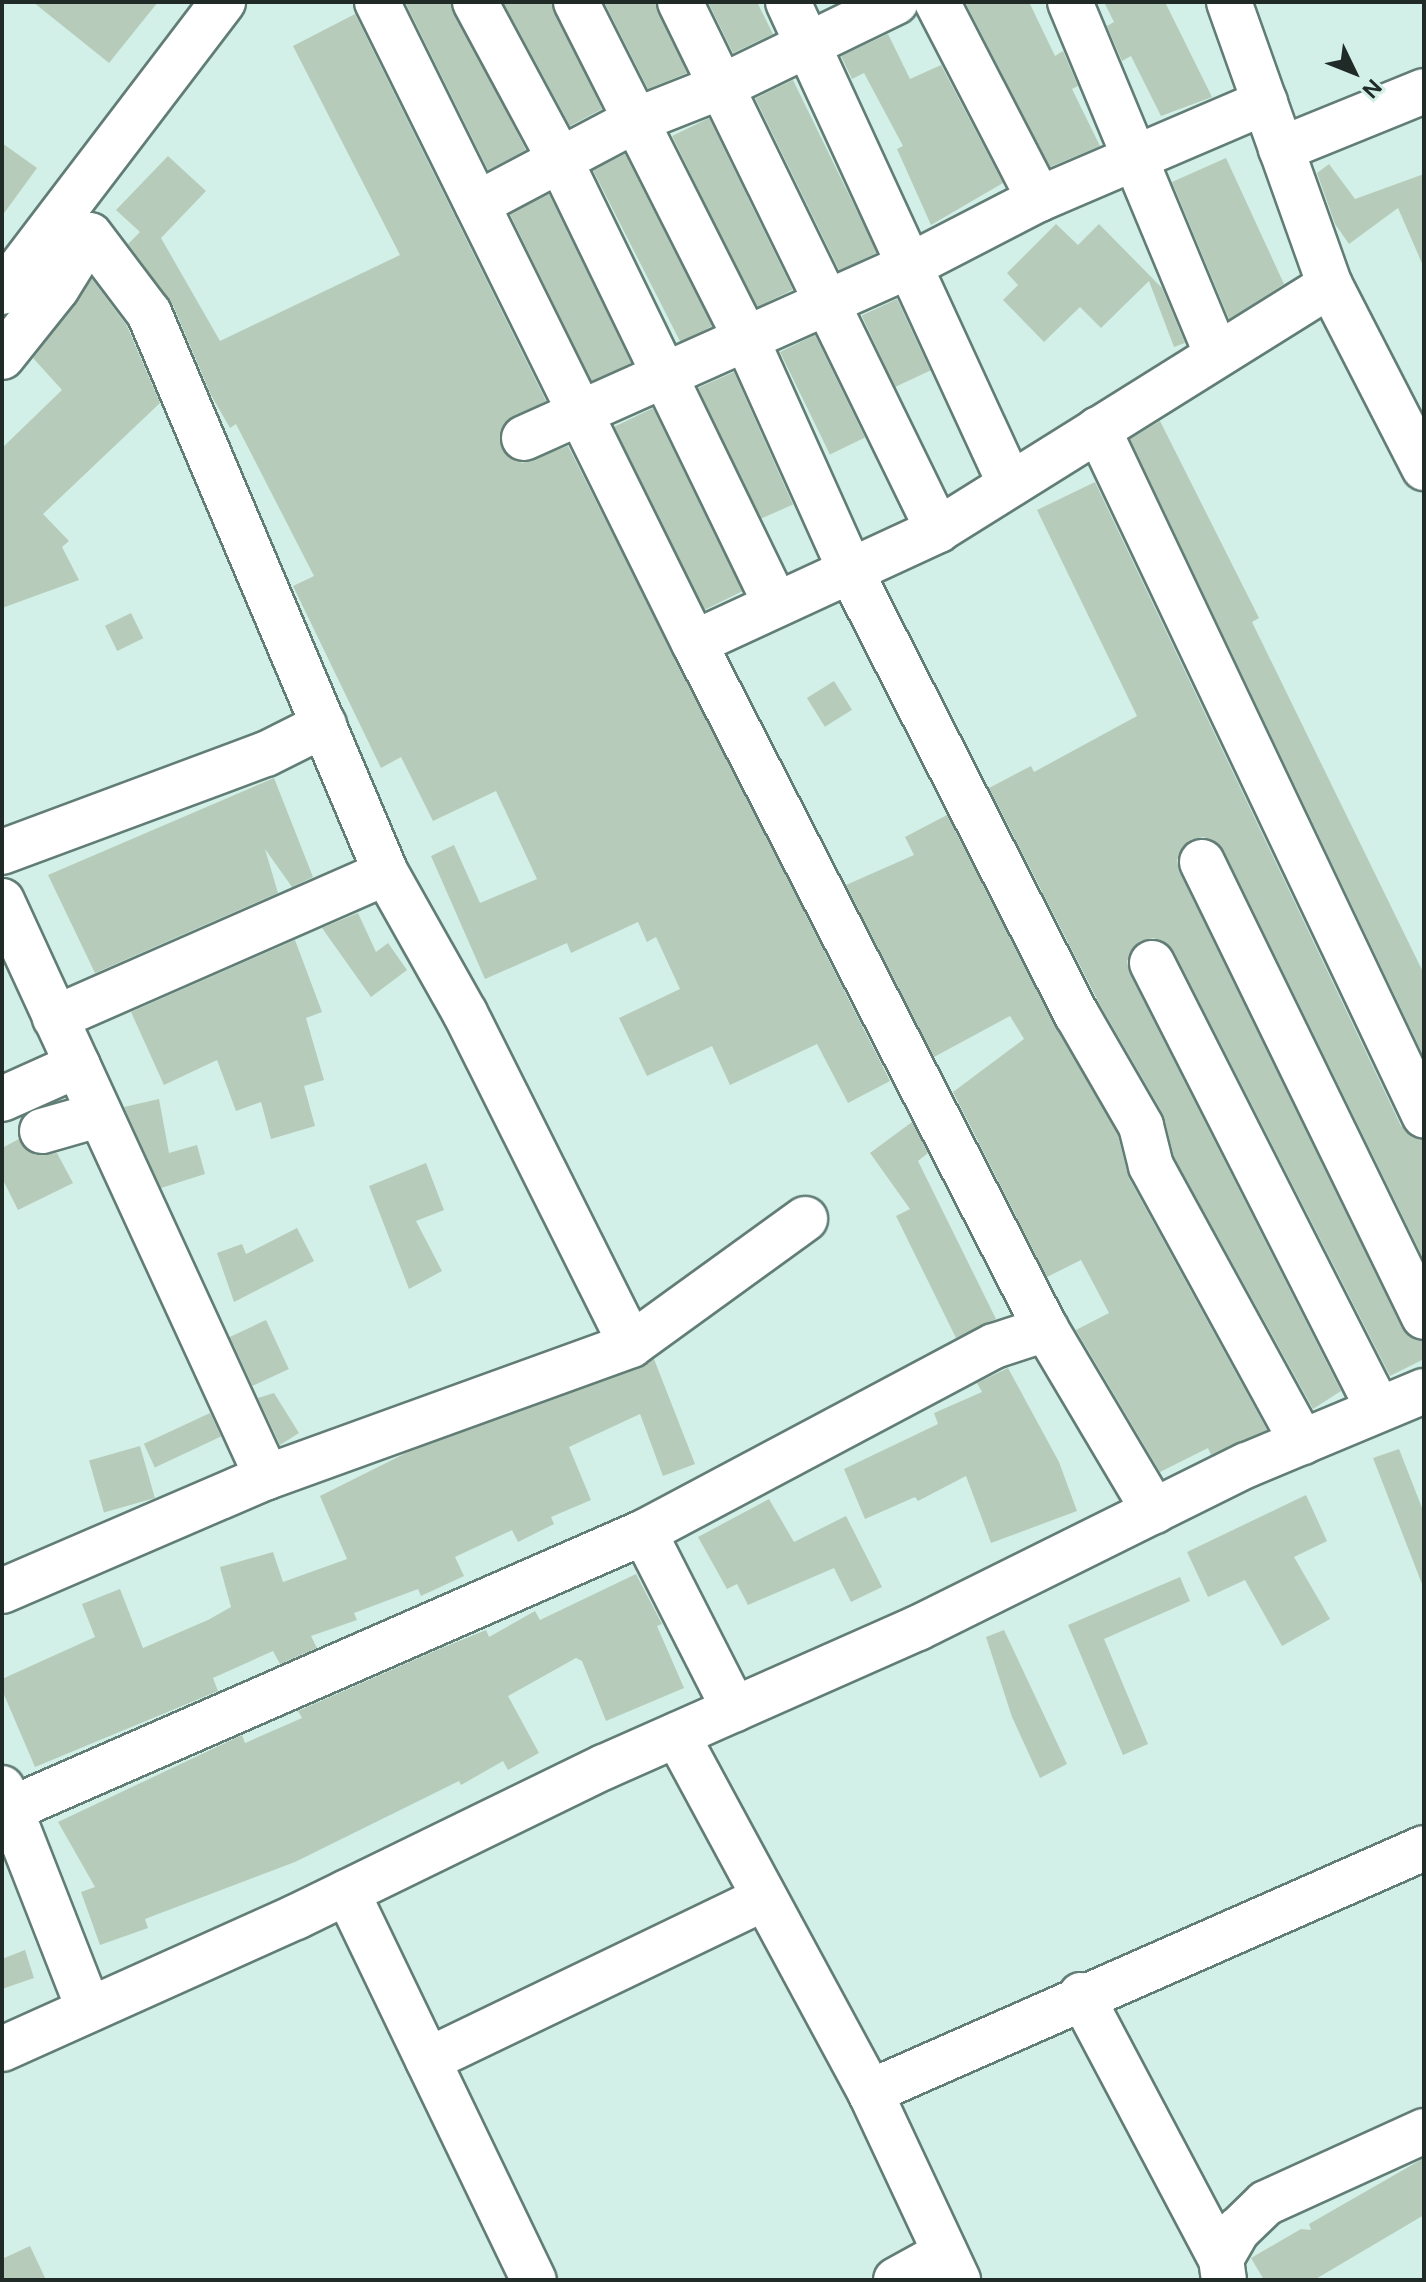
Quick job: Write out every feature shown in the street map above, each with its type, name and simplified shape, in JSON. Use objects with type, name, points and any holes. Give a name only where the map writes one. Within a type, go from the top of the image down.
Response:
[{"type":"street","points":[[2,292],[223,2]]},
{"type":"street","points":[[377,2],[582,411],[694,643],[1046,1329],[1154,1511]]},
{"type":"street","points":[[475,2],[561,162],[775,603]]},
{"type":"street","points":[[576,2],[745,336],[851,572],[1077,1015],[1141,1126],[1151,1166],[1302,1442]]},
{"type":"street","points":[[680,2],[725,85],[824,300],[938,530]]},
{"type":"street","points":[[788,2],[811,42],[1010,484]]},
{"type":"street","points":[[477,204],[634,121],[725,85],[896,2]]},
{"type":"street","points":[[937,2],[1039,199]]},
{"type":"street","points":[[1070,2],[1138,155],[1217,355]]},
{"type":"street","points":[[1229,2],[1330,285],[1424,468]]},
{"type":"street","points":[[1281,149],[1424,91]]},
{"type":"street","points":[[524,438],[824,300],[913,264],[1039,199],[1265,102]]},
{"type":"street","points":[[2,357],[90,235],[149,313],[161,337],[386,873],[465,1013],[631,1345]]},
{"type":"street","points":[[694,643],[938,530],[1330,285]]},
{"type":"street","points":[[1098,429],[1424,1115]]},
{"type":"street","points":[[2,852],[266,754],[324,725]]},
{"type":"street","points":[[1202,862],[1424,1317]]},
{"type":"street","points":[[55,1018],[386,873]]},
{"type":"street","points":[[2,901],[10,945],[55,1018],[78,1065],[98,1115],[267,1477]]},
{"type":"street","points":[[1152,963],[1378,1408]]},
{"type":"street","points":[[2,1099],[78,1065]]},
{"type":"street","points":[[42,1131],[98,1115]]},
{"type":"street","points":[[2,1591],[267,1477],[631,1345],[805,1219]]},
{"type":"street","points":[[89,2010],[6,1798],[644,1532],[994,1346],[1046,1329]]},
{"type":"street","points":[[2,2049],[347,1892],[677,1735],[918,1628],[1154,1511],[1302,1442],[1424,1391]]},
{"type":"street","points":[[644,1532],[734,1709]]},
{"type":"street","points":[[677,1735],[762,1899],[870,2092],[951,2266],[896,2280]]},
{"type":"street","points":[[870,2092],[1081,1995],[1424,1848]]},
{"type":"street","points":[[347,1892],[534,2280]]},
{"type":"street","points":[[428,2060],[762,1899]]},
{"type":"street","points":[[1081,1995],[1222,2269]]},
{"type":"street","points":[[1222,2269],[1238,2230],[1266,2203],[1424,2131]]},
{"type":"building","points":[[33,2],[158,2],[109,63]]},
{"type":"building","points":[[405,2],[450,2],[526,150],[488,170]]},
{"type":"building","points":[[503,2],[551,2],[602,109],[570,126]]},
{"type":"building","points":[[604,2],[655,2],[687,73],[648,89]]},
{"type":"building","points":[[708,2],[757,2],[773,34],[733,53]]},
{"type":"building","points":[[965,2],[1029,2],[1055,56],[1063,51],[1078,86],[1072,89],[1100,146],[1050,167]]},
{"type":"building","points":[[1104,2],[1165,2],[1212,97],[1161,116],[1131,56],[1122,61],[1107,26],[1114,22]]},
{"type":"building","points":[[355,14],[546,401],[504,423],[502,449],[522,463],[568,446],[890,1081],[848,1103],[817,1044],[730,1085],[712,1046],[647,1076],[619,1018],[680,989],[656,937],[647,942],[638,922],[571,953],[567,943],[485,979],[431,856],[454,845],[480,903],[537,879],[496,791],[433,821],[401,757],[381,768],[293,586],[314,576],[236,424],[230,428],[211,395],[172,303],[128,244],[140,232],[116,210],[168,156],[206,191],[161,238],[220,341],[400,255],[293,46]]},
{"type":"building","points":[[888,34],[910,79],[941,65],[1003,183],[931,225],[897,149],[903,146],[864,73],[852,79],[841,56]]},
{"type":"building","points":[[793,80],[877,253],[839,271],[755,98]]},
{"type":"building","points":[[709,118],[793,290],[756,308],[672,136]]},
{"type":"building","points":[[2,143],[37,168],[2,216]]},
{"type":"building","points":[[625,154],[713,326],[681,342],[593,170]]},
{"type":"building","points":[[1226,158],[1284,284],[1229,319],[1172,182]]},
{"type":"building","points":[[1329,164],[1355,199],[1424,174],[1424,268],[1398,208],[1349,244],[1335,224],[1317,173]]},
{"type":"building","points":[[549,194],[631,363],[592,382],[509,213]]},
{"type":"building","points":[[1056,224],[1078,245],[1099,224],[1162,288],[1185,343],[1174,347],[1149,281],[1101,328],[1080,307],[1044,342],[1003,300],[1018,285],[1007,273]]},
{"type":"building","points":[[92,279],[127,326],[160,403],[43,514],[69,541],[62,547],[79,580],[2,608],[2,448],[62,390],[33,358]]},
{"type":"building","points":[[897,299],[930,371],[895,387],[862,315]]},
{"type":"building","points":[[815,335],[865,437],[830,455],[780,352]]},
{"type":"building","points":[[734,372],[793,504],[757,520],[698,388]]},
{"type":"building","points":[[653,408],[742,591],[704,610],[614,427]]},
{"type":"building","points":[[1160,421],[1259,618],[1252,622],[1424,974],[1424,1057],[1130,439]]},
{"type":"building","points":[[1095,482],[1401,1126],[1424,1140],[1424,1260],[1224,851],[1204,837],[1190,840],[1177,860],[1180,873],[1402,1328],[1424,1342],[1424,1359],[1390,1376],[1174,952],[1154,938],[1140,941],[1127,961],[1130,974],[1341,1391],[1313,1409],[1174,1157],[1163,1114],[1099,1003],[989,788],[1031,766],[1034,772],[1137,716],[1037,510]]},
{"type":"building","points":[[131,613],[143,638],[117,651],[105,626]]},
{"type":"building","points":[[834,681],[852,710],[825,727],[807,698]]},
{"type":"building","points":[[274,778],[313,877],[292,887],[265,849],[278,893],[95,973],[48,875]]},
{"type":"building","points":[[947,815],[1055,1026],[1118,1135],[1129,1178],[1267,1430],[1211,1455],[1208,1448],[1160,1472],[1076,1330],[1109,1313],[1081,1260],[1047,1277],[953,1092],[1024,1039],[1010,1016],[934,1057],[846,885],[914,855],[905,837]]},
{"type":"building","points":[[358,913],[376,952],[388,943],[407,970],[371,997],[322,928]]},
{"type":"building","points":[[295,940],[322,1012],[306,1018],[324,1080],[304,1086],[315,1126],[271,1139],[261,1102],[236,1111],[217,1060],[164,1085],[131,1012]]},
{"type":"building","points":[[159,1099],[169,1153],[197,1145],[205,1174],[161,1188],[124,1107]]},
{"type":"building","points":[[912,1122],[928,1153],[918,1161],[996,1319],[956,1338],[896,1216],[910,1209],[870,1153]]},
{"type":"building","points":[[19,1139],[35,1155],[57,1153],[73,1183],[18,1210],[2,1178],[2,1148]]},
{"type":"building","points":[[426,1163],[444,1210],[416,1221],[442,1271],[409,1289],[369,1186]]},
{"type":"building","points":[[297,1228],[314,1261],[234,1302],[217,1253],[242,1244],[246,1254]]},
{"type":"building","points":[[266,1320],[289,1369],[253,1386],[230,1337]]},
{"type":"building","points":[[654,1359],[695,1464],[663,1476],[640,1414],[569,1447],[591,1500],[551,1517],[554,1524],[518,1542],[512,1530],[455,1557],[464,1576],[421,1596],[418,1589],[354,1613],[357,1620],[311,1636],[317,1648],[280,1664],[273,1651],[213,1678],[218,1691],[35,1767],[2,1690],[2,1679],[95,1637],[82,1604],[120,1589],[143,1648],[231,1607],[220,1567],[273,1552],[283,1582],[347,1559],[320,1496],[408,1452]]},
{"type":"building","points":[[1008,1368],[1059,1462],[1077,1511],[991,1543],[966,1476],[918,1501],[915,1497],[865,1519],[844,1469],[938,1424],[934,1413],[982,1392],[977,1383]]},
{"type":"building","points":[[274,1393],[299,1433],[280,1445],[258,1398]]},
{"type":"building","points":[[210,1413],[221,1437],[155,1467],[144,1444]]},
{"type":"building","points":[[140,1446],[155,1498],[104,1513],[89,1461]]},
{"type":"building","points":[[1399,1449],[1424,1513],[1422,1584],[1373,1458]]},
{"type":"building","points":[[1306,1495],[1327,1541],[1294,1557],[1330,1619],[1282,1646],[1245,1580],[1208,1597],[1187,1552]]},
{"type":"building","points":[[769,1499],[794,1542],[846,1516],[882,1587],[851,1602],[834,1568],[748,1605],[737,1584],[727,1589],[698,1537]]},
{"type":"building","points":[[636,1574],[662,1624],[657,1626],[684,1688],[606,1721],[582,1661],[576,1658],[508,1696],[539,1753],[508,1770],[503,1761],[461,1785],[459,1781],[295,1862],[145,1919],[148,1928],[100,1945],[81,1892],[95,1887],[58,1822],[242,1735],[245,1743],[302,1718],[298,1711],[437,1650],[486,1630],[489,1637],[535,1611],[540,1620]]},
{"type":"building","points":[[1180,1577],[1190,1601],[1104,1639],[1148,1744],[1123,1755],[1068,1625]]},
{"type":"building","points":[[1004,1630],[1067,1764],[1040,1778],[1012,1717],[986,1637]]},
{"type":"building","points":[[25,1950],[34,1978],[2,1989],[2,1959]]},
{"type":"building","points":[[1424,2158],[1424,2215],[1314,2280],[1264,2280],[1251,2258],[1301,2229],[1311,2230],[1309,2224]]},
{"type":"building","points":[[30,2246],[46,2280],[2,2280],[2,2259]]}]
